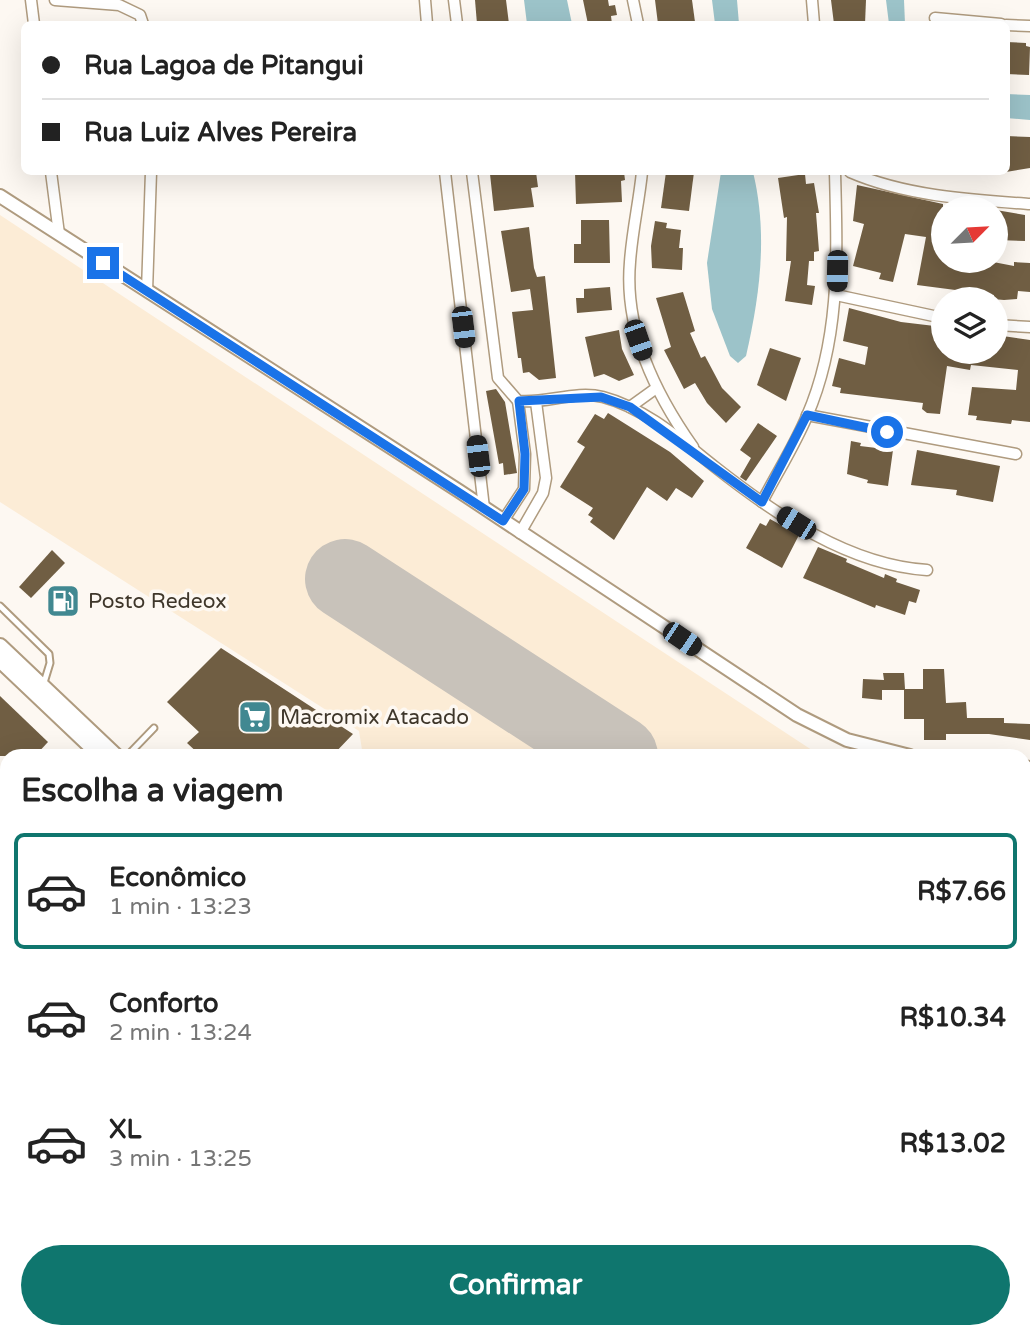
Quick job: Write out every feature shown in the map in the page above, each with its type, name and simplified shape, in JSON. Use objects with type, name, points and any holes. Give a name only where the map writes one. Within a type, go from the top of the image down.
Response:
[{"type":"main road","points":[[0,646],[109,749]]},
{"type":"main road","points":[[0,660],[93,749]]},
{"type":"street","points":[[31,0],[34,21]]},
{"type":"street","points":[[55,0],[119,5],[140,15],[142,21]]},
{"type":"street","points":[[425,0],[427,21]]},
{"type":"street","points":[[454,0],[457,21]]},
{"type":"street","points":[[633,0],[637,21]]},
{"type":"street","points":[[812,0],[814,21]]},
{"type":"street","points":[[935,18],[965,21]]},
{"type":"street","points":[[1010,25],[1030,26]]},
{"type":"street","points":[[51,175],[59,234]]},
{"type":"street","points":[[148,291],[151,175]]},
{"type":"street","points":[[444,175],[484,508]]},
{"type":"street","points":[[472,175],[498,378],[519,401],[525,454],[524,489],[503,521]]},
{"type":"street","points":[[642,175],[629,264],[630,299],[638,340],[655,389],[697,453]]},
{"type":"street","points":[[762,502],[807,415],[824,361],[836,295],[835,175]]},
{"type":"street","points":[[860,175],[912,190],[1030,204]]},
{"type":"street","points":[[0,197],[484,508],[797,715],[847,740],[883,749]]},
{"type":"street","points":[[836,295],[931,315]]},
{"type":"street","points":[[1008,326],[1030,327]]},
{"type":"street","points":[[630,407],[655,389]]},
{"type":"street","points":[[519,401],[601,397],[630,407],[762,502],[814,534],[876,562],[899,568],[927,570]]},
{"type":"street","points":[[520,533],[543,493],[546,478],[536,402]]},
{"type":"street","points":[[807,415],[1016,454]]},
{"type":"street","points":[[525,454],[542,452]]},
{"type":"street","points":[[524,489],[543,493]]},
{"type":"lane","points":[[0,606],[48,654],[50,663],[43,686]]},
{"type":"lane","points":[[134,749],[154,728]]},
{"type":"lane","points":[[74,731],[88,749]]},
{"type":"shaded area","points":[[0,215],[810,749],[362,749],[359,731],[0,502]]},
{"type":"water","points":[[524,0],[567,0],[571,21],[527,21]]},
{"type":"water","points":[[712,0],[737,0],[739,21],[715,21]]},
{"type":"water","points":[[886,0],[904,0],[905,21],[889,21]]},
{"type":"water","points":[[1010,94],[1030,95],[1030,120],[1010,118]]},
{"type":"water","points":[[721,175],[754,175],[760,218],[760,264],[746,356],[738,363],[730,356],[712,309],[707,263]]},
{"type":"building","points":[[475,0],[506,0],[509,21],[477,21]]},
{"type":"building","points":[[583,0],[608,0],[609,6],[615,5],[617,15],[611,16],[612,21],[587,21]]},
{"type":"building","points":[[655,0],[692,0],[695,21],[658,21]]},
{"type":"building","points":[[831,0],[866,0],[865,21],[834,21]]},
{"type":"building","points":[[1010,42],[1026,43],[1026,46],[1030,47],[1029,75],[1010,74]]},
{"type":"building","points":[[1010,136],[1030,137],[1030,168],[1010,171]]},
{"type":"building","points":[[490,175],[536,175],[538,187],[531,188],[534,207],[494,211]]},
{"type":"building","points":[[575,175],[624,175],[625,180],[621,181],[622,202],[576,204]]},
{"type":"building","points":[[666,175],[694,175],[689,211],[661,208]]},
{"type":"building","points":[[805,175],[806,184],[814,183],[819,213],[816,213],[819,251],[814,252],[814,261],[809,261],[807,285],[815,286],[812,305],[785,301],[791,261],[786,261],[787,217],[784,218],[778,178]]},
{"type":"building","points":[[857,185],[931,201],[931,273],[1008,273],[1008,265],[1014,266],[1014,262],[1030,263],[1030,292],[1018,291],[1017,299],[1008,300],[1008,287],[917,285],[926,237],[905,234],[893,282],[879,279],[881,273],[853,266],[864,224],[853,221]]},
{"type":"building","points":[[1008,212],[1025,215],[1025,241],[1008,240]]},
{"type":"building","points":[[581,220],[609,220],[610,263],[574,263],[574,244],[581,244]]},
{"type":"building","points":[[655,221],[667,223],[666,228],[681,230],[679,248],[683,248],[682,270],[652,268],[651,246]]},
{"type":"building","points":[[529,227],[534,268],[537,277],[545,276],[556,378],[539,380],[529,372],[523,373],[521,358],[518,358],[512,312],[533,310],[530,289],[511,292],[501,231]]},
{"type":"building","points":[[610,287],[612,310],[577,313],[576,298],[584,298],[584,289]]},
{"type":"building","points":[[683,292],[695,331],[690,333],[701,358],[705,356],[722,388],[741,407],[726,423],[707,403],[695,383],[684,389],[664,350],[671,347],[656,298]]},
{"type":"building","points":[[849,308],[901,322],[931,326],[931,364],[1008,364],[1008,337],[1030,340],[1030,422],[1012,420],[1011,424],[976,420],[977,416],[968,415],[972,387],[1016,390],[1018,370],[971,365],[970,370],[947,366],[940,414],[927,413],[922,409],[923,403],[840,393],[841,388],[832,386],[839,358],[865,365],[868,347],[843,341]]},
{"type":"building","points":[[619,330],[622,349],[634,375],[619,381],[604,374],[594,377],[585,337]]},
{"type":"building","points":[[770,348],[801,358],[786,401],[757,385]]},
{"type":"building","points":[[496,389],[505,402],[517,473],[504,475],[503,463],[499,464],[486,391]]},
{"type":"building","points":[[608,413],[670,452],[704,481],[692,498],[676,488],[667,501],[647,487],[614,540],[590,522],[593,518],[588,515],[593,508],[560,487],[585,447],[577,442],[595,414],[604,419]]},
{"type":"building","points":[[758,423],[777,436],[746,481],[740,477],[751,458],[740,450]]},
{"type":"building","points":[[851,441],[861,443],[860,446],[893,450],[888,486],[867,483],[868,480],[847,474]]},
{"type":"building","points":[[917,450],[1000,466],[993,502],[956,495],[957,490],[911,485]]},
{"type":"building","points":[[770,519],[799,535],[782,568],[746,548],[760,523],[766,526]]},
{"type":"building","points":[[818,547],[847,559],[846,562],[884,578],[885,574],[897,579],[896,582],[920,590],[916,603],[909,601],[905,615],[876,605],[875,608],[803,578]]},
{"type":"building","points":[[52,550],[65,563],[31,598],[19,587]]},
{"type":"building","name":"Macromix Atacado","points":[[221,648],[353,734],[339,749],[193,749],[187,743],[199,732],[167,702]]},
{"type":"building","points":[[923,669],[944,669],[946,703],[966,702],[967,718],[1004,718],[1004,723],[1030,724],[1030,740],[989,734],[946,734],[946,740],[924,740],[924,719],[904,719],[904,690],[882,690],[882,700],[862,698],[863,679],[884,680],[883,673],[904,673],[905,689],[923,689]]},
{"type":"building","points":[[0,696],[48,742],[42,749],[0,749]]},
{"type":"runway","points":[[345,579],[607,749]]},
{"type":"place","name":"Posto Redeox","points":[[63,601]]},
{"type":"place","name":"Macromix Atacado","points":[[255,717]]},
{"type":"route","points":[[103,263],[503,521],[524,489],[525,454],[519,401],[601,397],[630,407],[762,502],[807,415],[887,432]]}]
